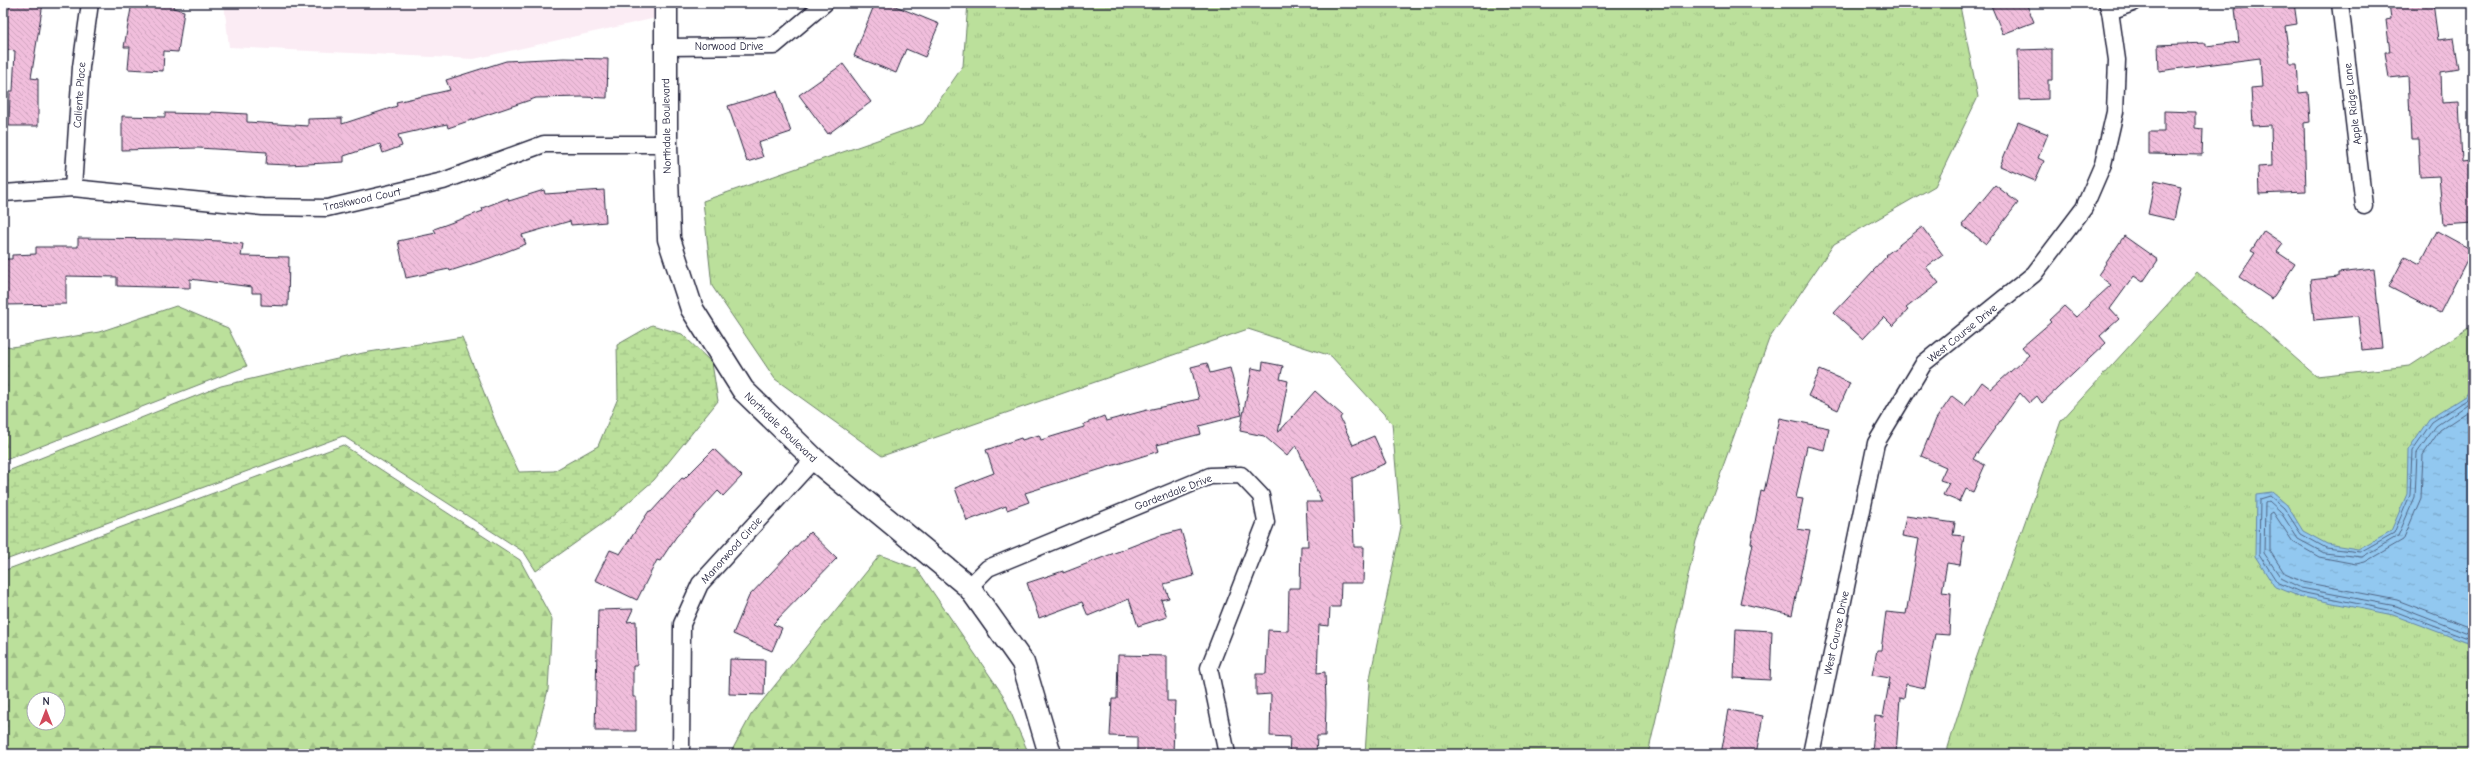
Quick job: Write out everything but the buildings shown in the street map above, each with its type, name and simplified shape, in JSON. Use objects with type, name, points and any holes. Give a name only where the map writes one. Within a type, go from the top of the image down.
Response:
[{"type":"street","name":"Caliente Place","points":[[73,188],[81,66],[90,3]]},
{"type":"street","name":"Northdale Boulevard","points":[[666,3],[666,144],[669,239],[692,309],[743,390],[814,459],[969,587],[1023,663],[1050,754]]},
{"type":"street","name":"Norwood Drive","points":[[665,46],[774,46],[825,3]]},
{"type":"street","points":[[2108,7],[2132,3]]},
{"type":"street","name":"Apple Ridge Lane","points":[[2340,3],[2364,206]]},
{"type":"street","name":"West Course Drive","points":[[1811,754],[1876,443],[1924,363],[2034,274],[2084,208],[2103,164],[2115,112],[2117,60],[2108,7]]},
{"type":"street","name":"Traskwood Court","points":[[4,193],[73,188],[263,207],[327,208],[443,181],[544,144],[666,144]]},
{"type":"street","name":"Manorwood Circle","points":[[681,754],[682,624],[700,584],[814,459]]},
{"type":"street","name":"Gardendale Drive","points":[[969,587],[988,568],[1210,476],[1242,475],[1261,496],[1266,522],[1209,668],[1227,754]]},
{"type":"shaded area","points":[[224,3],[657,3],[656,18],[474,59],[229,47]]},
{"type":"green space","points":[[968,3],[1957,3],[1960,6],[1978,97],[1935,186],[1834,244],[1769,339],[1696,541],[1648,754],[1365,754],[1370,678],[1401,527],[1392,423],[1331,356],[1248,329],[882,456],[775,379],[712,286],[703,201],[923,124],[963,66]]},
{"type":"green space","points":[[2197,272],[2316,376],[2410,366],[2473,325],[2473,754],[1946,754],[1971,673],[2061,421]]},
{"type":"green space","points":[[176,306],[228,328],[247,366],[3,461],[3,345],[12,347],[99,332]]},
{"type":"green space","points":[[652,325],[682,334],[712,363],[718,401],[654,480],[609,519],[536,571],[524,552],[343,436],[3,561],[3,473],[221,386],[363,353],[462,337],[498,428],[519,472],[554,471],[598,446],[618,398],[617,345]]},
{"type":"green space","points":[[343,445],[520,560],[552,619],[548,690],[531,754],[3,754],[3,571]]},
{"type":"green space","points":[[880,555],[917,569],[1003,695],[1029,754],[730,754],[751,715]]},
{"type":"water","points":[[2473,384],[2473,645],[2393,615],[2298,596],[2274,586],[2255,556],[2256,494],[2272,492],[2287,505],[2303,531],[2327,544],[2358,549],[2391,531],[2407,494],[2408,450],[2429,419],[2465,396]]}]
